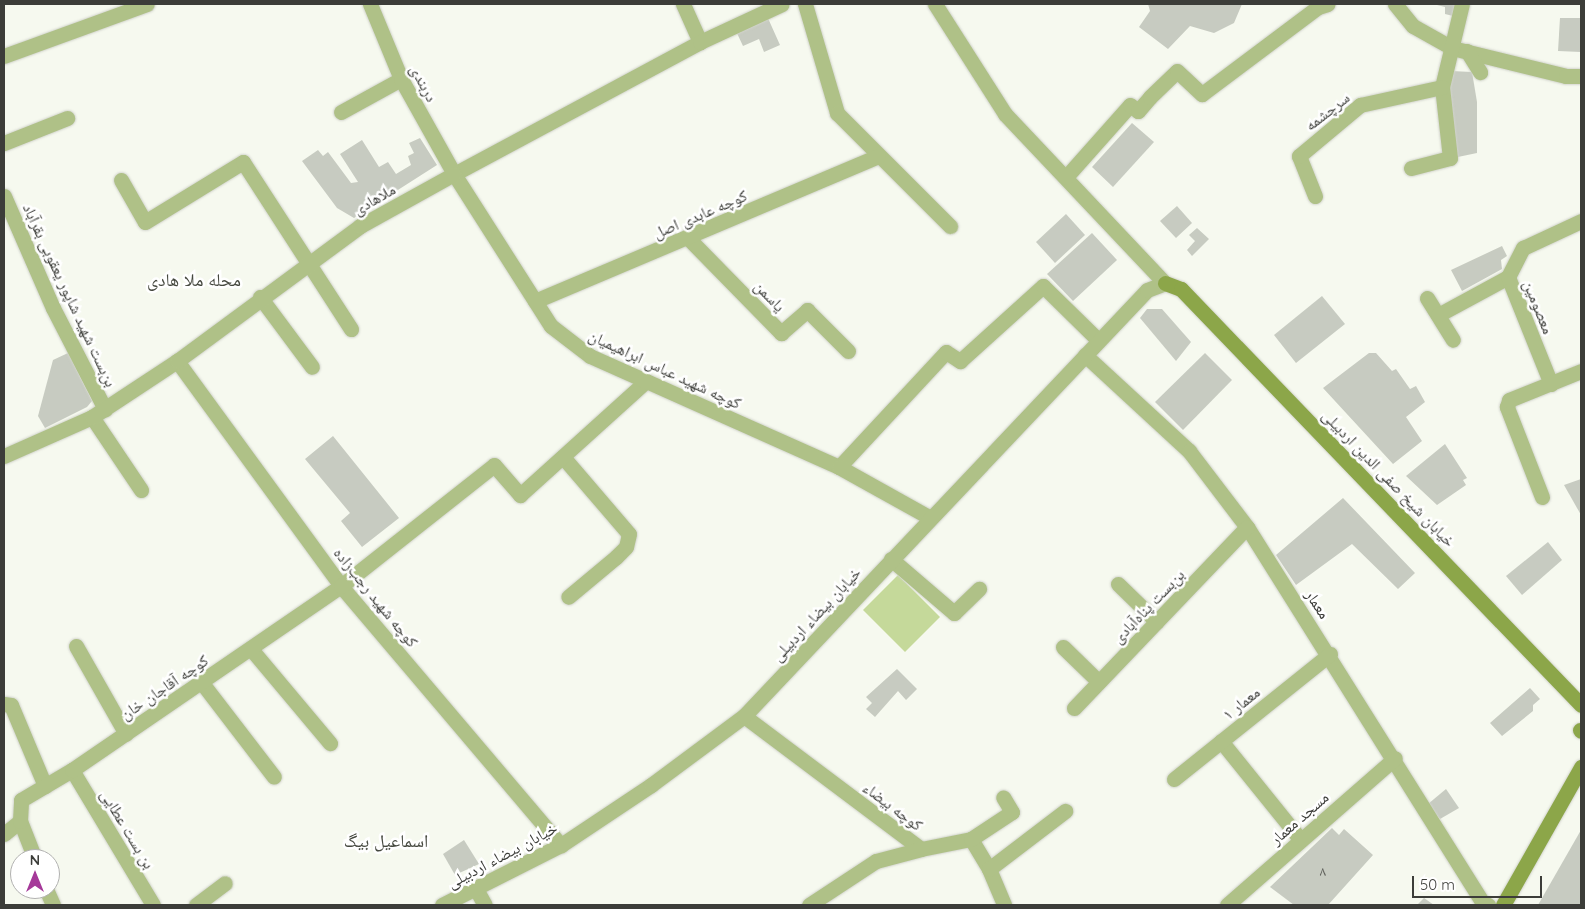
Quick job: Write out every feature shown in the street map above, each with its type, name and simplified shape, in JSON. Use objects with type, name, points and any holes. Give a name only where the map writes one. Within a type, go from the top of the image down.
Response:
[{"type":"main road","name":"خیابان شیخ صفی الدین اردبیلی","points":[[1165,283],[1182,289],[1581,705]]},
{"type":"main road","points":[[1503,905],[1581,767]]},
{"type":"street","points":[[4,56],[147,4]]},
{"type":"street","name":"دربندی","points":[[370,4],[401,80],[454,174]]},
{"type":"street","points":[[683,4],[700,42]]},
{"type":"street","name":"ملاهادی","points":[[4,456],[98,413],[177,361],[260,296],[310,264],[360,226],[700,42],[782,4]]},
{"type":"street","points":[[805,4],[837,113],[950,226]]},
{"type":"street","points":[[935,4],[1005,114],[1165,283]]},
{"type":"street","points":[[1066,177],[1130,105],[1138,111],[1177,71],[1202,94],[1318,6],[1328,4]]},
{"type":"street","points":[[1396,4],[1413,26],[1452,48],[1566,76],[1581,76]]},
{"type":"street","points":[[1411,168],[1450,158],[1442,87],[1462,4]]},
{"type":"street","points":[[1467,51],[1480,72]]},
{"type":"street","points":[[342,112],[401,80]]},
{"type":"street","name":"سرچشمه","points":[[1315,196],[1299,156],[1360,105],[1442,87]]},
{"type":"street","points":[[4,143],[67,118]]},
{"type":"street","name":"کوچه عابدی اصل","points":[[535,301],[689,239],[878,156]]},
{"type":"street","points":[[121,180],[145,222],[243,162],[351,329]]},
{"type":"street","name":"کوچه شهید عباس ابراهیمیان","points":[[454,174],[551,326],[571,343],[646,381],[839,467],[929,517]]},
{"type":"street","name":"بن‌بست شهید شاپور یعقوبی بقرآباد","points":[[4,196],[98,413],[141,490]]},
{"type":"street","name":"معصومین","points":[[1551,384],[1508,276],[1523,248],[1581,221]]},
{"type":"street","name":"یاسمن","points":[[689,239],[780,333],[807,310],[848,351]]},
{"type":"street","points":[[1438,315],[1508,276]]},
{"type":"street","name":"خیابان بیضاء اردبیلی","points":[[442,905],[561,845],[651,785],[744,716],[929,517],[1098,340],[1147,290],[1165,283]]},
{"type":"street","points":[[839,467],[946,352],[960,361],[1043,286],[1098,340]]},
{"type":"street","points":[[260,296],[312,367]]},
{"type":"street","points":[[1427,298],[1453,340]]},
{"type":"street","name":"معمار","points":[[1085,355],[1189,451],[1246,527],[1330,654],[1485,904]]},
{"type":"street","name":"کوچه شهید رجب‌زاده","points":[[177,361],[342,586],[561,845]]},
{"type":"street","points":[[1542,497],[1507,407],[1509,400],[1581,371]]},
{"type":"street","points":[[568,597],[616,557],[626,546],[629,534],[563,457],[646,381]]},
{"type":"street","name":"کوچه آقاجان خان","points":[[20,821],[21,800],[72,770],[126,734],[342,586],[494,465],[520,495],[563,457]]},
{"type":"street","name":"بن‌بست پناه‌آبادی","points":[[1074,708],[1246,527]]},
{"type":"street","points":[[891,559],[954,613],[979,589]]},
{"type":"street","points":[[1118,584],[1157,622]]},
{"type":"street","points":[[76,646],[126,734]]},
{"type":"street","points":[[1063,647],[1099,682]]},
{"type":"street","points":[[251,649],[330,743]]},
{"type":"street","name":"معمار ۱","points":[[1174,779],[1330,654]]},
{"type":"street","points":[[202,683],[274,777]]},
{"type":"street","points":[[4,704],[11,705],[45,786]]},
{"type":"street","name":"کوچه بیضاء","points":[[744,716],[921,849],[971,839]]},
{"type":"street","points":[[1221,741],[1301,840]]},
{"type":"street","name":"مسجد معمار","points":[[1227,905],[1395,758]]},
{"type":"street","name":"بن بست عطایی","points":[[72,770],[153,905]]},
{"type":"street","points":[[1003,797],[1012,812],[971,839],[989,869],[1004,905]]},
{"type":"street","points":[[989,869],[1065,811]]},
{"type":"street","points":[[4,834],[20,821],[30,849]]},
{"type":"street","points":[[809,905],[876,861],[921,849]]},
{"type":"street","points":[[196,905],[225,883]]},
{"type":"street","points":[[476,889],[485,905]]},
{"type":"green space","points":[[898,575],[940,617],[905,652],[863,610]]},
{"type":"building","points":[[1148,4],[1242,4],[1234,23],[1214,33],[1190,26],[1168,49],[1139,27],[1150,11]]},
{"type":"building","points":[[1433,4],[1456,4],[1453,16],[1445,14],[1445,7]]},
{"type":"building","points":[[767,16],[780,45],[764,52],[759,39],[743,46],[735,29]]},
{"type":"building","points":[[1560,18],[1581,18],[1581,52],[1558,51]]},
{"type":"building","points":[[1451,71],[1472,72],[1477,102],[1477,153],[1453,158],[1447,104]]},
{"type":"building","points":[[1132,123],[1154,142],[1113,187],[1092,167]]},
{"type":"building","points":[[420,138],[437,165],[354,218],[337,208],[302,161],[318,150],[323,156],[328,152],[351,183],[358,182],[340,154],[362,140],[379,167],[388,162],[396,174],[411,165],[408,156],[414,153],[409,143]]},
{"type":"building","points":[[1177,206],[1192,223],[1176,238],[1160,221]]},
{"type":"building","points":[[1066,214],[1085,235],[1055,263],[1036,242]]},
{"type":"building","points":[[1197,228],[1209,239],[1192,256],[1187,250],[1195,241],[1189,235]]},
{"type":"building","points":[[1092,233],[1117,260],[1073,301],[1047,274]]},
{"type":"building","points":[[1502,246],[1507,256],[1501,260],[1502,269],[1462,291],[1451,270]]},
{"type":"building","points":[[1322,296],[1345,324],[1296,363],[1274,335]]},
{"type":"building","points":[[1147,309],[1162,309],[1191,342],[1176,361],[1140,318]]},
{"type":"building","points":[[68,353],[92,401],[87,407],[45,428],[38,416],[53,360]]},
{"type":"building","points":[[1205,353],[1232,380],[1183,430],[1155,402]]},
{"type":"building","points":[[1369,353],[1376,353],[1392,371],[1396,369],[1410,389],[1416,386],[1425,402],[1406,417],[1422,441],[1393,464],[1323,388]]},
{"type":"building","points":[[333,436],[399,518],[362,547],[341,521],[350,513],[305,459]]},
{"type":"building","points":[[1445,444],[1467,478],[1463,480],[1466,485],[1437,505],[1406,476]]},
{"type":"building","points":[[1581,479],[1581,515],[1564,485]]},
{"type":"building","points":[[1343,498],[1415,573],[1398,589],[1352,544],[1296,585],[1276,555]]},
{"type":"building","points":[[1548,542],[1562,560],[1522,595],[1506,576]]},
{"type":"building","points":[[897,669],[917,689],[906,700],[898,691],[875,717],[866,709],[872,703],[866,697]]},
{"type":"building","points":[[1530,688],[1540,699],[1533,705],[1533,711],[1502,736],[1490,723]]},
{"type":"building","points":[[1446,789],[1459,808],[1440,819],[1428,804]]},
{"type":"building","points":[[1332,828],[1339,835],[1344,829],[1373,855],[1328,905],[1294,905],[1270,887]]},
{"type":"building","points":[[1581,830],[1581,905],[1538,905]]},
{"type":"building","points":[[464,840],[479,864],[455,875],[443,854]]},
{"type":"building","points":[[1424,898],[1434,905],[1417,905]]},
{"type":"district","name":"محله ملا هادی","points":[[194,280]]},
{"type":"district","name":"اسماعیل بیگ","points":[[386,841]]}]
